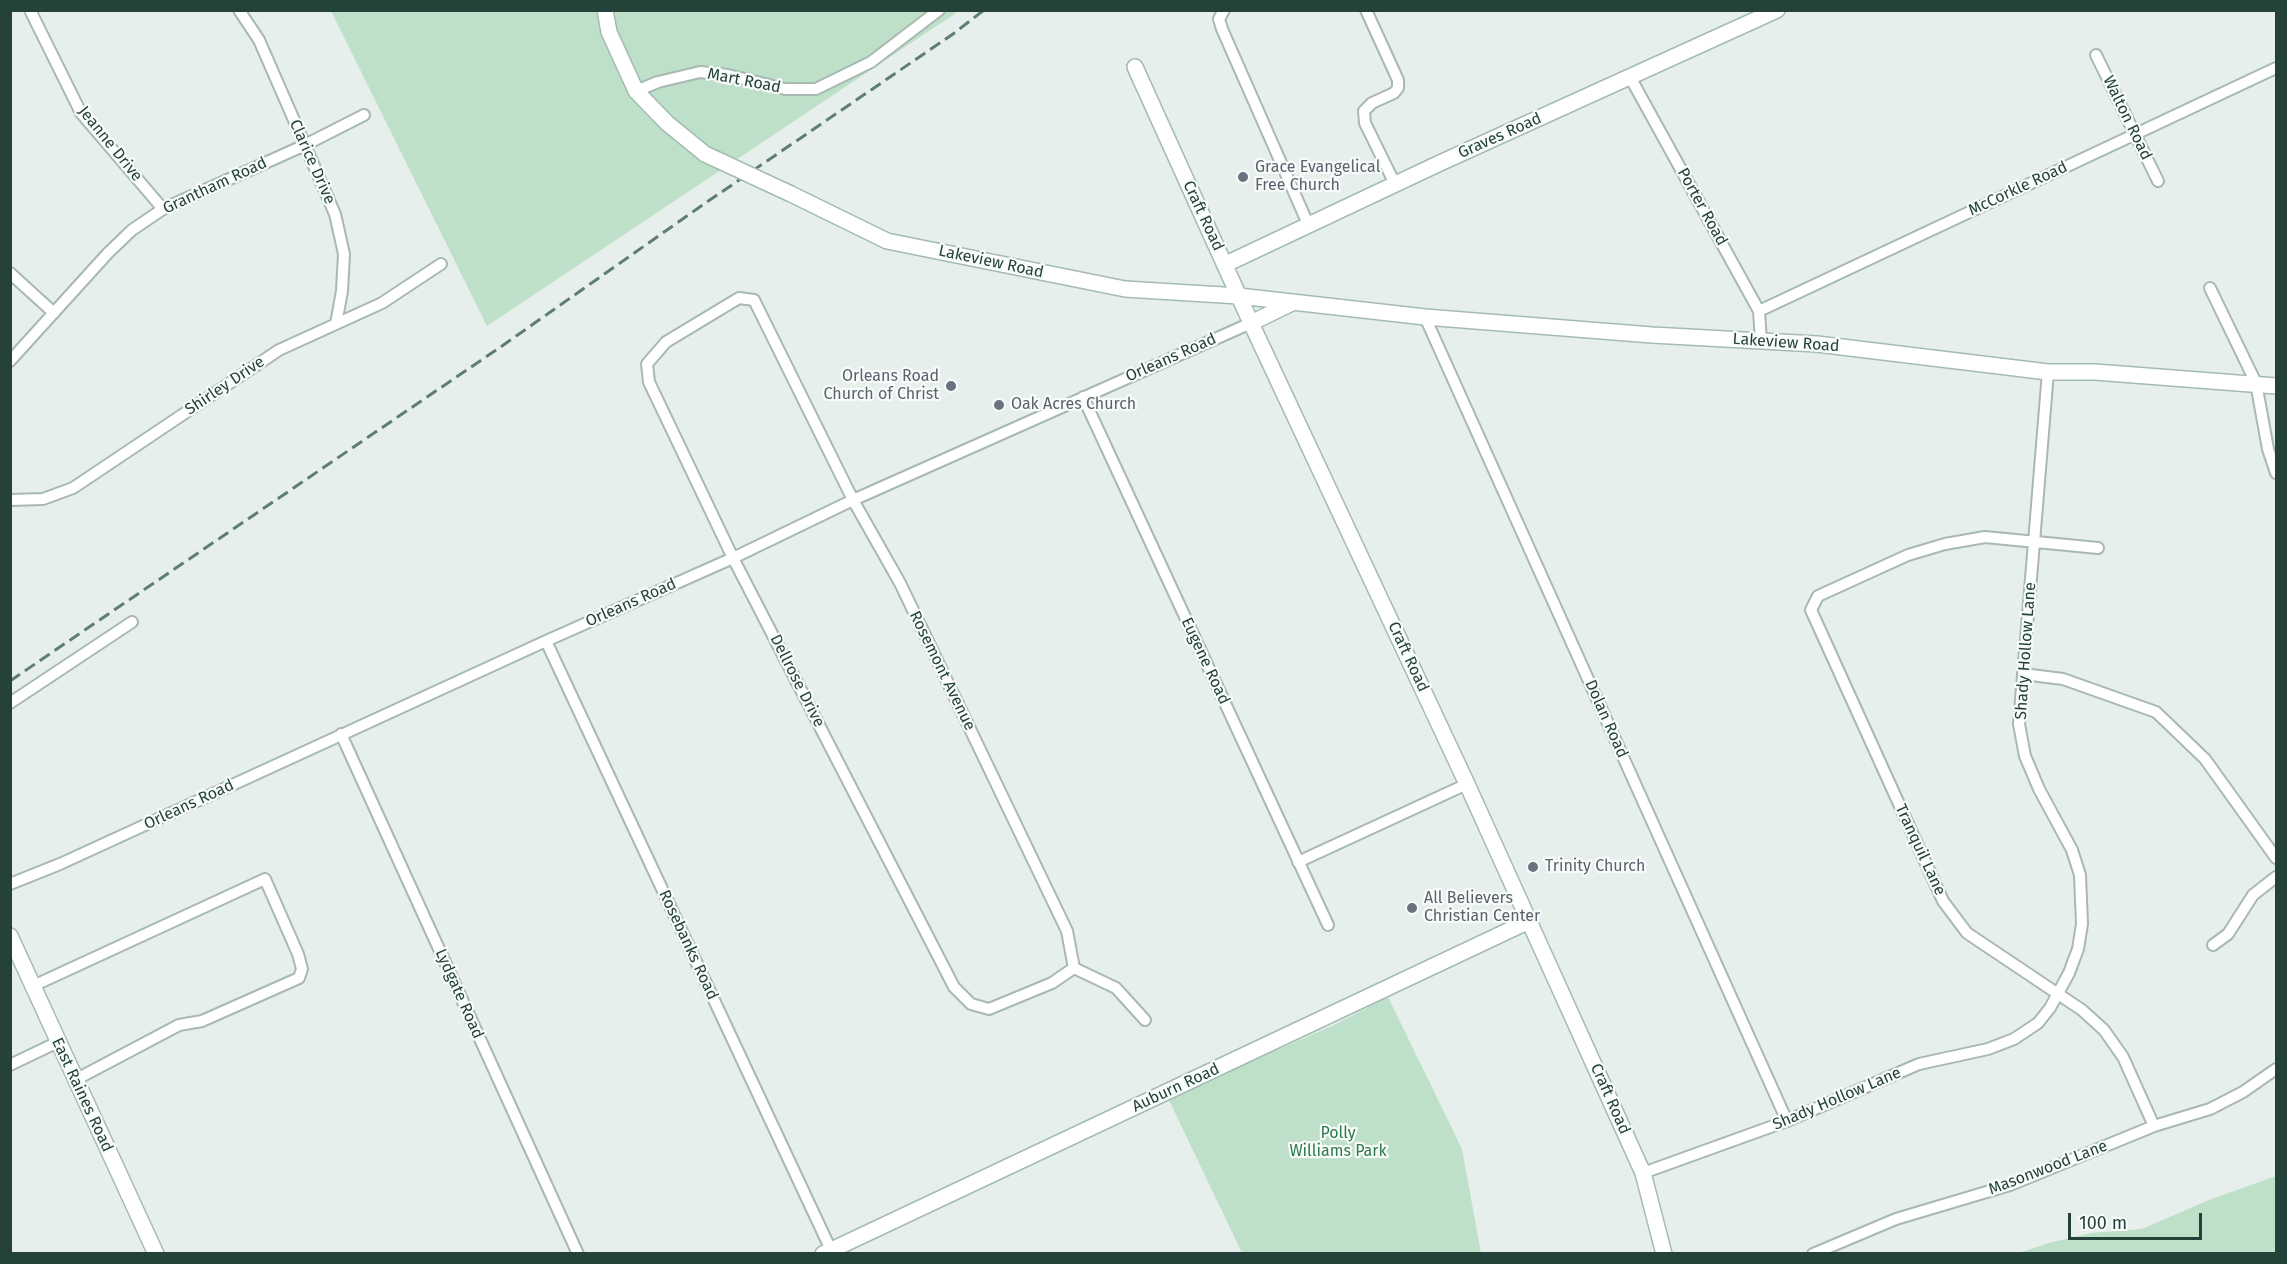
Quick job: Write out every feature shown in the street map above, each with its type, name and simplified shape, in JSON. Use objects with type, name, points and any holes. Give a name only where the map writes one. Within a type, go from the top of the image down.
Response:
[{"type":"street","name":"Jeanne Drive","points":[[30,10],[81,112],[163,209]]},
{"type":"street","name":"Clarice Drive","points":[[239,10],[260,40],[335,214],[344,254],[342,291],[336,324]]},
{"type":"street","name":"Lakeview Road","points":[[605,10],[609,32],[636,91],[667,123],[705,154],[888,240],[1125,289],[1239,296],[1425,317],[1652,335],[1817,344],[2048,372],[2095,372],[2277,386]]},
{"type":"street","name":"Mart Road","points":[[636,91],[658,82],[700,72],[728,75],[785,89],[816,89],[871,62],[939,10]]},
{"type":"street","points":[[1224,10],[1219,19],[1222,29],[1308,224]]},
{"type":"street","points":[[1366,10],[1398,80],[1398,88],[1394,93],[1372,103],[1364,111],[1365,123],[1395,184]]},
{"type":"street","name":"Graves Road","points":[[1226,264],[1308,224],[1777,10]]},
{"type":"street","name":"Walton Road","points":[[2096,55],[2158,181]]},
{"type":"street","name":"Craft Road","points":[[1135,67],[1251,323],[1467,784],[1643,1173],[1664,1254]]},
{"type":"street","name":"McCorkle Road","points":[[1759,311],[2277,68]]},
{"type":"street","name":"Porter Road","points":[[1630,77],[1759,311],[1761,341]]},
{"type":"street","name":"Grantham Road","points":[[10,361],[132,230],[163,209],[305,146],[364,115]]},
{"type":"street","name":"Shirley Drive","points":[[10,500],[43,499],[73,488],[269,356],[297,339],[382,303],[441,264]]},
{"type":"street","points":[[10,273],[54,313]]},
{"type":"street","points":[[2210,288],[2256,383],[2268,449],[2277,473]]},
{"type":"street","name":"Dellrose Drive","points":[[754,300],[739,297],[666,342],[647,364],[649,382],[733,558],[954,987],[971,1004],[989,1009],[1052,983],[1074,968]]},
{"type":"street","name":"Rosemont Avenue","points":[[754,300],[854,500],[900,583],[1067,931],[1074,968]]},
{"type":"street","points":[[1251,323],[1295,302]]},
{"type":"street","name":"Dolan Road","points":[[1425,317],[1787,1121]]},
{"type":"street","name":"Orleans Road","points":[[10,884],[60,864],[341,734],[733,558],[854,500],[1251,323]]},
{"type":"street","name":"Shady Hollow Lane","points":[[1643,1173],[1787,1121],[1920,1064],[1988,1049],[2014,1039],[2038,1023],[2058,993],[2078,949],[2082,901],[2080,875],[2072,850],[2039,789],[2025,756],[2019,724],[2048,372]]},
{"type":"street","name":"Eugene Road","points":[[1083,397],[1328,926]]},
{"type":"street","name":"Tranquil Lane","points":[[2034,542],[1985,537],[1926,549],[1818,596],[1811,610],[1943,901],[1967,933],[2058,993],[2104,1030],[2123,1057],[2154,1126]]},
{"type":"street","points":[[2034,542],[2098,548]]},
{"type":"street","points":[[10,703],[132,622]]},
{"type":"street","name":"Rosebanks Road","points":[[546,641],[827,1252]]},
{"type":"street","points":[[2023,674],[2063,679],[2156,712],[2205,759],[2277,858]]},
{"type":"street","name":"Lydgate Road","points":[[341,734],[578,1254]]},
{"type":"street","points":[[1298,862],[1467,784]]},
{"type":"street","points":[[2212,945],[2228,934],[2253,895],[2277,877]]},
{"type":"street","points":[[33,986],[265,879],[298,954],[302,969],[299,978],[202,1021],[179,1025],[75,1080]]},
{"type":"street","name":"Auburn Road","points":[[827,1252],[1529,921]]},
{"type":"street","name":"East Raines Road","points":[[10,936],[156,1254]]},
{"type":"street","points":[[1074,968],[1116,988],[1145,1020]]},
{"type":"street","points":[[10,1065],[58,1042]]},
{"type":"street","name":"Masonwood Lane","points":[[1813,1254],[1896,1219],[2010,1185],[2154,1126],[2210,1109],[2243,1092],[2277,1069]]},
{"type":"green space","points":[[331,11],[959,11],[487,326]]},
{"type":"green space","name":"Polly Williams Park","points":[[1388,997],[1462,1149],[1481,1253],[1242,1253],[1168,1098],[1334,1025]]},
{"type":"green space","points":[[2276,1176],[2276,1253],[2018,1253],[2091,1233],[2142,1229],[2209,1200]]},
{"type":"railway","points":[[10,681],[502,346],[704,204],[953,34],[984,10]]},
{"type":"place","name":"Grace Evangelical Free Church","points":[[1243,177]]},
{"type":"place","name":"Orleans Road Church of Christ","points":[[951,386]]},
{"type":"place","name":"Oak Acres Church","points":[[999,405]]},
{"type":"place","name":"Trinity Church","points":[[1533,867]]},
{"type":"place","name":"All Believers Christian Center","points":[[1412,908]]}]
